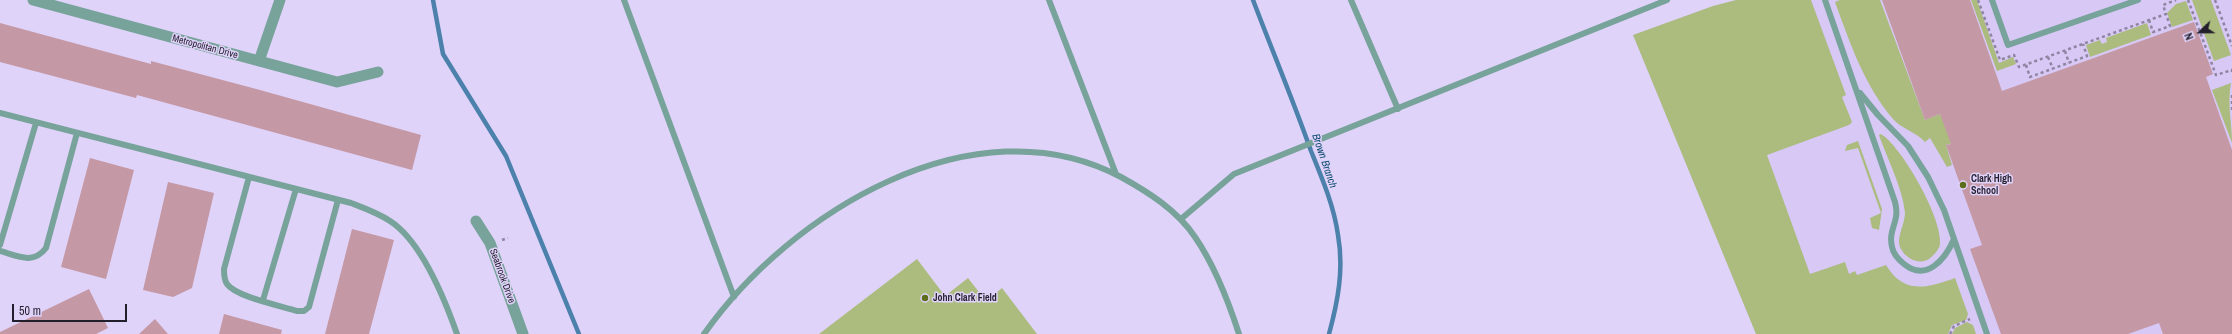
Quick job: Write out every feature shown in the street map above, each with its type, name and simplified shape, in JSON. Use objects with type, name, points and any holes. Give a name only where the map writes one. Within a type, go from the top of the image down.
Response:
[{"type":"street","name":"Metropolitan Drive","points":[[33,0],[337,82],[378,72]]},
{"type":"street","points":[[259,61],[280,0]]},
{"type":"street","name":"Seabrook Drive","points":[[476,221],[490,243],[523,334]]},
{"type":"lane","points":[[624,0],[734,297]]},
{"type":"lane","points":[[1049,0],[1116,174]]},
{"type":"lane","points":[[1351,0],[1398,109]]},
{"type":"lane","points":[[1181,219],[1234,174],[1327,138],[1667,0]]},
{"type":"lane","points":[[1825,0],[1895,202],[1897,216],[1890,233],[1892,248],[1899,260],[1910,269],[1926,271],[1939,264],[1948,253],[1954,239]]},
{"type":"lane","points":[[1992,0],[2008,45],[2138,0]]},
{"type":"lane","points":[[1856,88],[1878,115],[1908,146],[1928,177],[1954,239],[1987,334]]},
{"type":"lane","points":[[0,113],[338,200],[381,216],[392,222],[410,241],[431,272],[457,334]]},
{"type":"lane","points":[[0,244],[36,123]]},
{"type":"lane","points":[[0,251],[30,259],[40,256],[46,248],[76,133]]},
{"type":"lane","points":[[704,334],[734,297],[781,251],[819,222],[877,187],[921,167],[978,154],[1013,151],[1064,156],[1091,163],[1116,174],[1159,200],[1181,219],[1195,236],[1209,260],[1230,306],[1239,334]]},
{"type":"lane","points":[[249,177],[224,269],[225,278],[228,285],[234,291],[297,311],[304,310],[309,307],[338,200]]},
{"type":"lane","points":[[263,300],[296,189]]},
{"type":"path","points":[[2188,0],[2216,75],[2232,71]]},
{"type":"path","points":[[2215,0],[2232,46]]},
{"type":"path","points":[[2148,20],[2153,32],[2170,26],[2166,14]]},
{"type":"path","points":[[2026,65],[2030,77],[2069,63],[2087,56],[2082,44]]},
{"type":"path","points":[[2064,51],[2069,63]]},
{"type":"path","points":[[2048,57],[2053,69]]},
{"type":"path","points":[[2232,95],[2232,114]]},
{"type":"path","points":[[1950,334],[1954,326],[1970,320]]},
{"type":"shaded area","name":"Clark High School","points":[[1736,0],[2232,0],[2232,334],[1756,334],[1633,35],[1713,6]]},
{"type":"green space","points":[[1736,0],[1811,0],[1846,95],[1842,97],[1852,122],[1849,125],[1767,155],[1810,274],[1845,262],[1849,274],[1855,271],[1857,275],[1886,265],[1893,275],[1908,285],[1926,286],[1955,278],[1968,314],[1966,320],[1952,325],[1948,334],[1756,334],[1633,35],[1713,6]]},
{"type":"green space","points":[[1840,0],[1880,0],[1925,120],[1940,114],[1956,142],[1946,145],[1952,165],[1947,167],[1930,138],[1925,142],[1893,119],[1883,106],[1866,78],[1852,48],[1835,2]]},
{"type":"green space","points":[[1971,0],[1977,0],[1999,63],[2013,57],[2016,64],[1997,71]]},
{"type":"green space","points":[[2192,0],[2211,0],[2231,55],[2214,61]]},
{"type":"green space","points":[[2186,1],[2193,20],[2172,27],[2167,13],[2176,4]]},
{"type":"green space","points":[[2147,23],[2151,35],[2090,57],[2086,45],[2100,40],[2102,44],[2107,42],[2106,38]]},
{"type":"green space","points":[[2231,83],[2230,106],[2232,143],[2212,90]]},
{"type":"green space","points":[[1881,134],[1890,141],[1910,168],[1920,184],[1935,218],[1940,244],[1939,248],[1934,254],[1925,261],[1914,260],[1906,256],[1899,245],[1905,218],[1904,204],[1879,135]]},
{"type":"green space","points":[[1858,141],[1882,209],[1879,230],[1872,228],[1870,218],[1881,213],[1858,148],[1845,151],[1847,145]]},
{"type":"green space","name":"John Clark Field","points":[[917,259],[945,296],[968,278],[986,301],[1002,288],[1037,334],[819,334]]},
{"type":"green space","points":[[1967,322],[1973,325],[1976,334],[1952,334],[1955,328]]},
{"type":"building","points":[[1882,0],[1970,0],[2002,91],[2194,22],[2213,74],[2206,77],[2232,150],[2232,334],[2163,334],[2159,323],[2128,334],[2001,334],[1970,249],[1982,245],[1946,145],[1951,144],[1940,114],[1925,120]]},
{"type":"building","points":[[0,23],[151,64],[151,61],[421,135],[412,170],[137,95],[136,98],[0,62]]},
{"type":"building","points":[[90,158],[134,170],[106,279],[61,267]]},
{"type":"building","points":[[168,182],[214,193],[192,288],[173,297],[143,290]]},
{"type":"building","points":[[352,229],[394,240],[369,334],[325,334]]},
{"type":"building","points":[[89,289],[108,328],[96,334],[0,334],[0,332]]},
{"type":"building","points":[[224,314],[282,330],[281,334],[219,334]]},
{"type":"building","points":[[155,319],[168,334],[139,334]]},
{"type":"waterway","points":[[433,0],[443,54],[506,156],[579,334]]},
{"type":"waterway","name":"Brown Branch","points":[[1253,0],[1331,203],[1336,224],[1340,248],[1340,273],[1335,309],[1329,334]]},
{"type":"place","name":"Clark High School","points":[[1963,185]]},
{"type":"place","name":"John Clark Field","points":[[925,298]]}]
